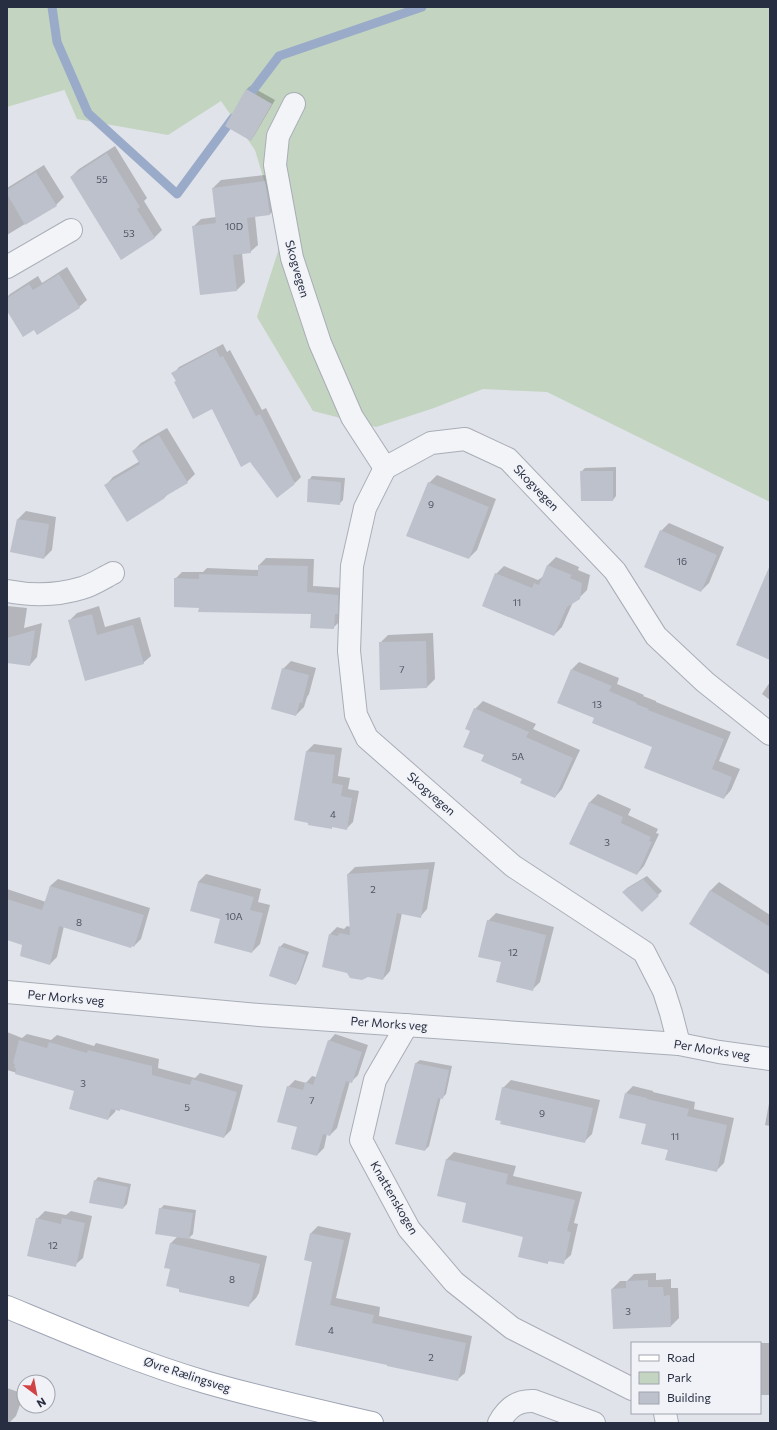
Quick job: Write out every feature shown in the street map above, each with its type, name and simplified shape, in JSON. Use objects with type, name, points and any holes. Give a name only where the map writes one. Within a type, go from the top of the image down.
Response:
[{"type":"main road","name":"Øvre Rælingsveg","points":[[7,1307],[107,1348],[204,1382],[248,1394],[372,1423]]},
{"type":"street","name":"Skogvegen","points":[[294,104],[278,136],[275,164],[292,258],[320,343],[352,417],[386,468]]},
{"type":"street","points":[[7,267],[71,230]]},
{"type":"street","name":"Skogvegen","points":[[679,1044],[664,991],[644,952],[513,866],[367,738],[356,715],[349,651],[352,566],[365,508],[386,468],[431,443],[465,439],[508,459],[615,571],[656,636],[705,682],[770,734]]},
{"type":"street","points":[[7,592],[28,595],[50,595],[83,588],[113,573]]},
{"type":"street","name":"Per Morks veg","points":[[7,992],[259,1015],[679,1044],[719,1052],[770,1059]]},
{"type":"street","name":"Knattenskogen","points":[[407,1025],[375,1080],[361,1140],[409,1229],[454,1282],[512,1328],[631,1388]]},
{"type":"street","points":[[499,1423],[509,1409],[517,1403],[526,1400],[534,1401],[594,1423]]},
{"type":"green space","points":[[7,7],[770,7],[770,502],[547,392],[483,389],[434,408],[376,427],[313,411],[257,317],[282,239],[255,150],[221,101],[168,135],[77,119],[64,89],[7,107]]},
{"type":"building","points":[[246,89],[272,104],[251,141],[225,126]]},
{"type":"building","points":[[107,153],[140,207],[137,209],[155,238],[121,260],[70,177]]},
{"type":"building","points":[[36,172],[57,206],[25,225],[7,194],[7,190]]},
{"type":"building","points":[[265,181],[270,215],[247,218],[251,253],[233,255],[237,291],[200,295],[192,226],[216,223],[212,188]]},
{"type":"building","points":[[59,274],[80,308],[37,335],[34,330],[23,337],[7,311],[7,298],[29,284],[33,290]]},
{"type":"building","points":[[216,349],[220,357],[223,356],[256,416],[260,414],[295,484],[277,498],[250,462],[241,467],[212,409],[193,419],[174,382],[176,381],[171,373]]},
{"type":"building","points":[[159,435],[188,483],[127,522],[104,485],[140,464],[132,451]]},
{"type":"building","points":[[580,471],[613,471],[613,501],[581,501]]},
{"type":"building","points":[[308,479],[341,482],[340,505],[307,502]]},
{"type":"building","points":[[428,482],[489,507],[469,559],[406,536]]},
{"type":"building","points":[[17,519],[49,524],[44,559],[10,552]]},
{"type":"building","points":[[660,530],[717,555],[701,592],[644,567]]},
{"type":"building","points":[[258,565],[308,566],[307,592],[338,595],[338,614],[335,614],[334,629],[310,628],[311,614],[198,612],[199,608],[174,607],[174,578],[199,579],[199,574],[258,576]]},
{"type":"building","points":[[547,565],[572,575],[570,578],[582,583],[580,599],[567,607],[554,636],[482,606],[495,573],[532,588],[534,583],[539,585]]},
{"type":"building","points":[[770,565],[770,660],[736,645]]},
{"type":"building","points":[[92,614],[97,635],[133,625],[144,664],[85,681],[68,620]]},
{"type":"building","points":[[35,630],[30,666],[7,663],[7,638]]},
{"type":"building","points":[[426,641],[427,688],[380,690],[379,642]]},
{"type":"building","points":[[282,668],[309,675],[302,703],[300,702],[296,716],[271,709]]},
{"type":"building","points":[[571,669],[612,686],[609,691],[637,703],[636,704],[649,709],[648,710],[724,739],[712,769],[732,777],[724,799],[644,768],[652,747],[592,723],[594,718],[557,703]]},
{"type":"building","points":[[474,708],[529,732],[526,737],[573,758],[555,798],[520,783],[522,779],[481,761],[484,755],[463,747],[470,731],[465,729]]},
{"type":"building","points":[[306,751],[335,755],[332,783],[343,785],[341,796],[352,798],[347,830],[308,825],[308,823],[294,820]]},
{"type":"building","points":[[589,802],[623,817],[621,823],[651,837],[649,841],[652,842],[637,875],[569,844]]},
{"type":"building","points":[[429,869],[421,918],[397,913],[383,980],[368,977],[362,980],[350,978],[347,973],[322,967],[329,934],[338,936],[339,933],[350,935],[347,874]]},
{"type":"building","points":[[643,879],[659,896],[642,912],[622,892]]},
{"type":"building","points":[[198,882],[254,897],[250,910],[263,913],[252,953],[214,943],[220,919],[190,911]]},
{"type":"building","points":[[50,886],[144,915],[134,947],[132,946],[131,948],[59,926],[50,965],[20,956],[22,945],[7,940],[7,899],[42,910]]},
{"type":"building","points":[[710,890],[770,927],[770,975],[689,924]]},
{"type":"building","points":[[487,920],[546,935],[533,991],[496,982],[501,962],[478,957]]},
{"type":"building","points":[[279,946],[306,955],[296,985],[269,976]]},
{"type":"building","points":[[19,1040],[47,1048],[49,1042],[87,1053],[88,1050],[152,1066],[152,1075],[190,1085],[192,1079],[237,1092],[224,1138],[120,1109],[120,1111],[111,1109],[108,1120],[69,1109],[74,1091],[15,1074],[16,1068],[14,1068],[15,1064],[13,1063]]},
{"type":"building","points":[[328,1040],[362,1052],[352,1083],[346,1081],[330,1136],[323,1134],[317,1156],[291,1149],[297,1127],[277,1122],[287,1086],[303,1090],[305,1082],[313,1085]]},
{"type":"building","points":[[415,1063],[449,1070],[443,1099],[438,1098],[425,1151],[395,1144]]},
{"type":"building","points":[[502,1087],[593,1108],[585,1143],[500,1124],[501,1121],[495,1120]]},
{"type":"building","points":[[625,1093],[689,1109],[687,1116],[727,1125],[717,1172],[665,1160],[668,1150],[641,1144],[646,1124],[619,1118]]},
{"type":"building","points":[[446,1159],[508,1174],[506,1184],[575,1200],[567,1231],[571,1232],[564,1264],[548,1261],[548,1264],[518,1257],[523,1237],[462,1222],[466,1203],[437,1196]]},
{"type":"building","points":[[94,1180],[128,1187],[123,1209],[89,1203]]},
{"type":"building","points":[[159,1208],[193,1213],[189,1239],[155,1234]]},
{"type":"building","points":[[36,1218],[61,1224],[62,1218],[85,1223],[76,1267],[27,1256]]},
{"type":"building","points":[[310,1233],[344,1240],[330,1305],[374,1315],[372,1323],[466,1343],[458,1381],[295,1345],[312,1262],[304,1260]]},
{"type":"building","points":[[170,1243],[260,1264],[249,1307],[179,1292],[179,1289],[166,1286],[170,1269],[164,1268]]},
{"type":"building","points":[[648,1280],[648,1287],[663,1287],[664,1296],[670,1295],[671,1327],[613,1329],[611,1289],[626,1288],[626,1281]]},
{"type":"waterway","points":[[52,7],[57,42],[88,113],[177,194],[233,118]]},
{"type":"waterway","points":[[245,101],[279,56],[422,7]]}]
